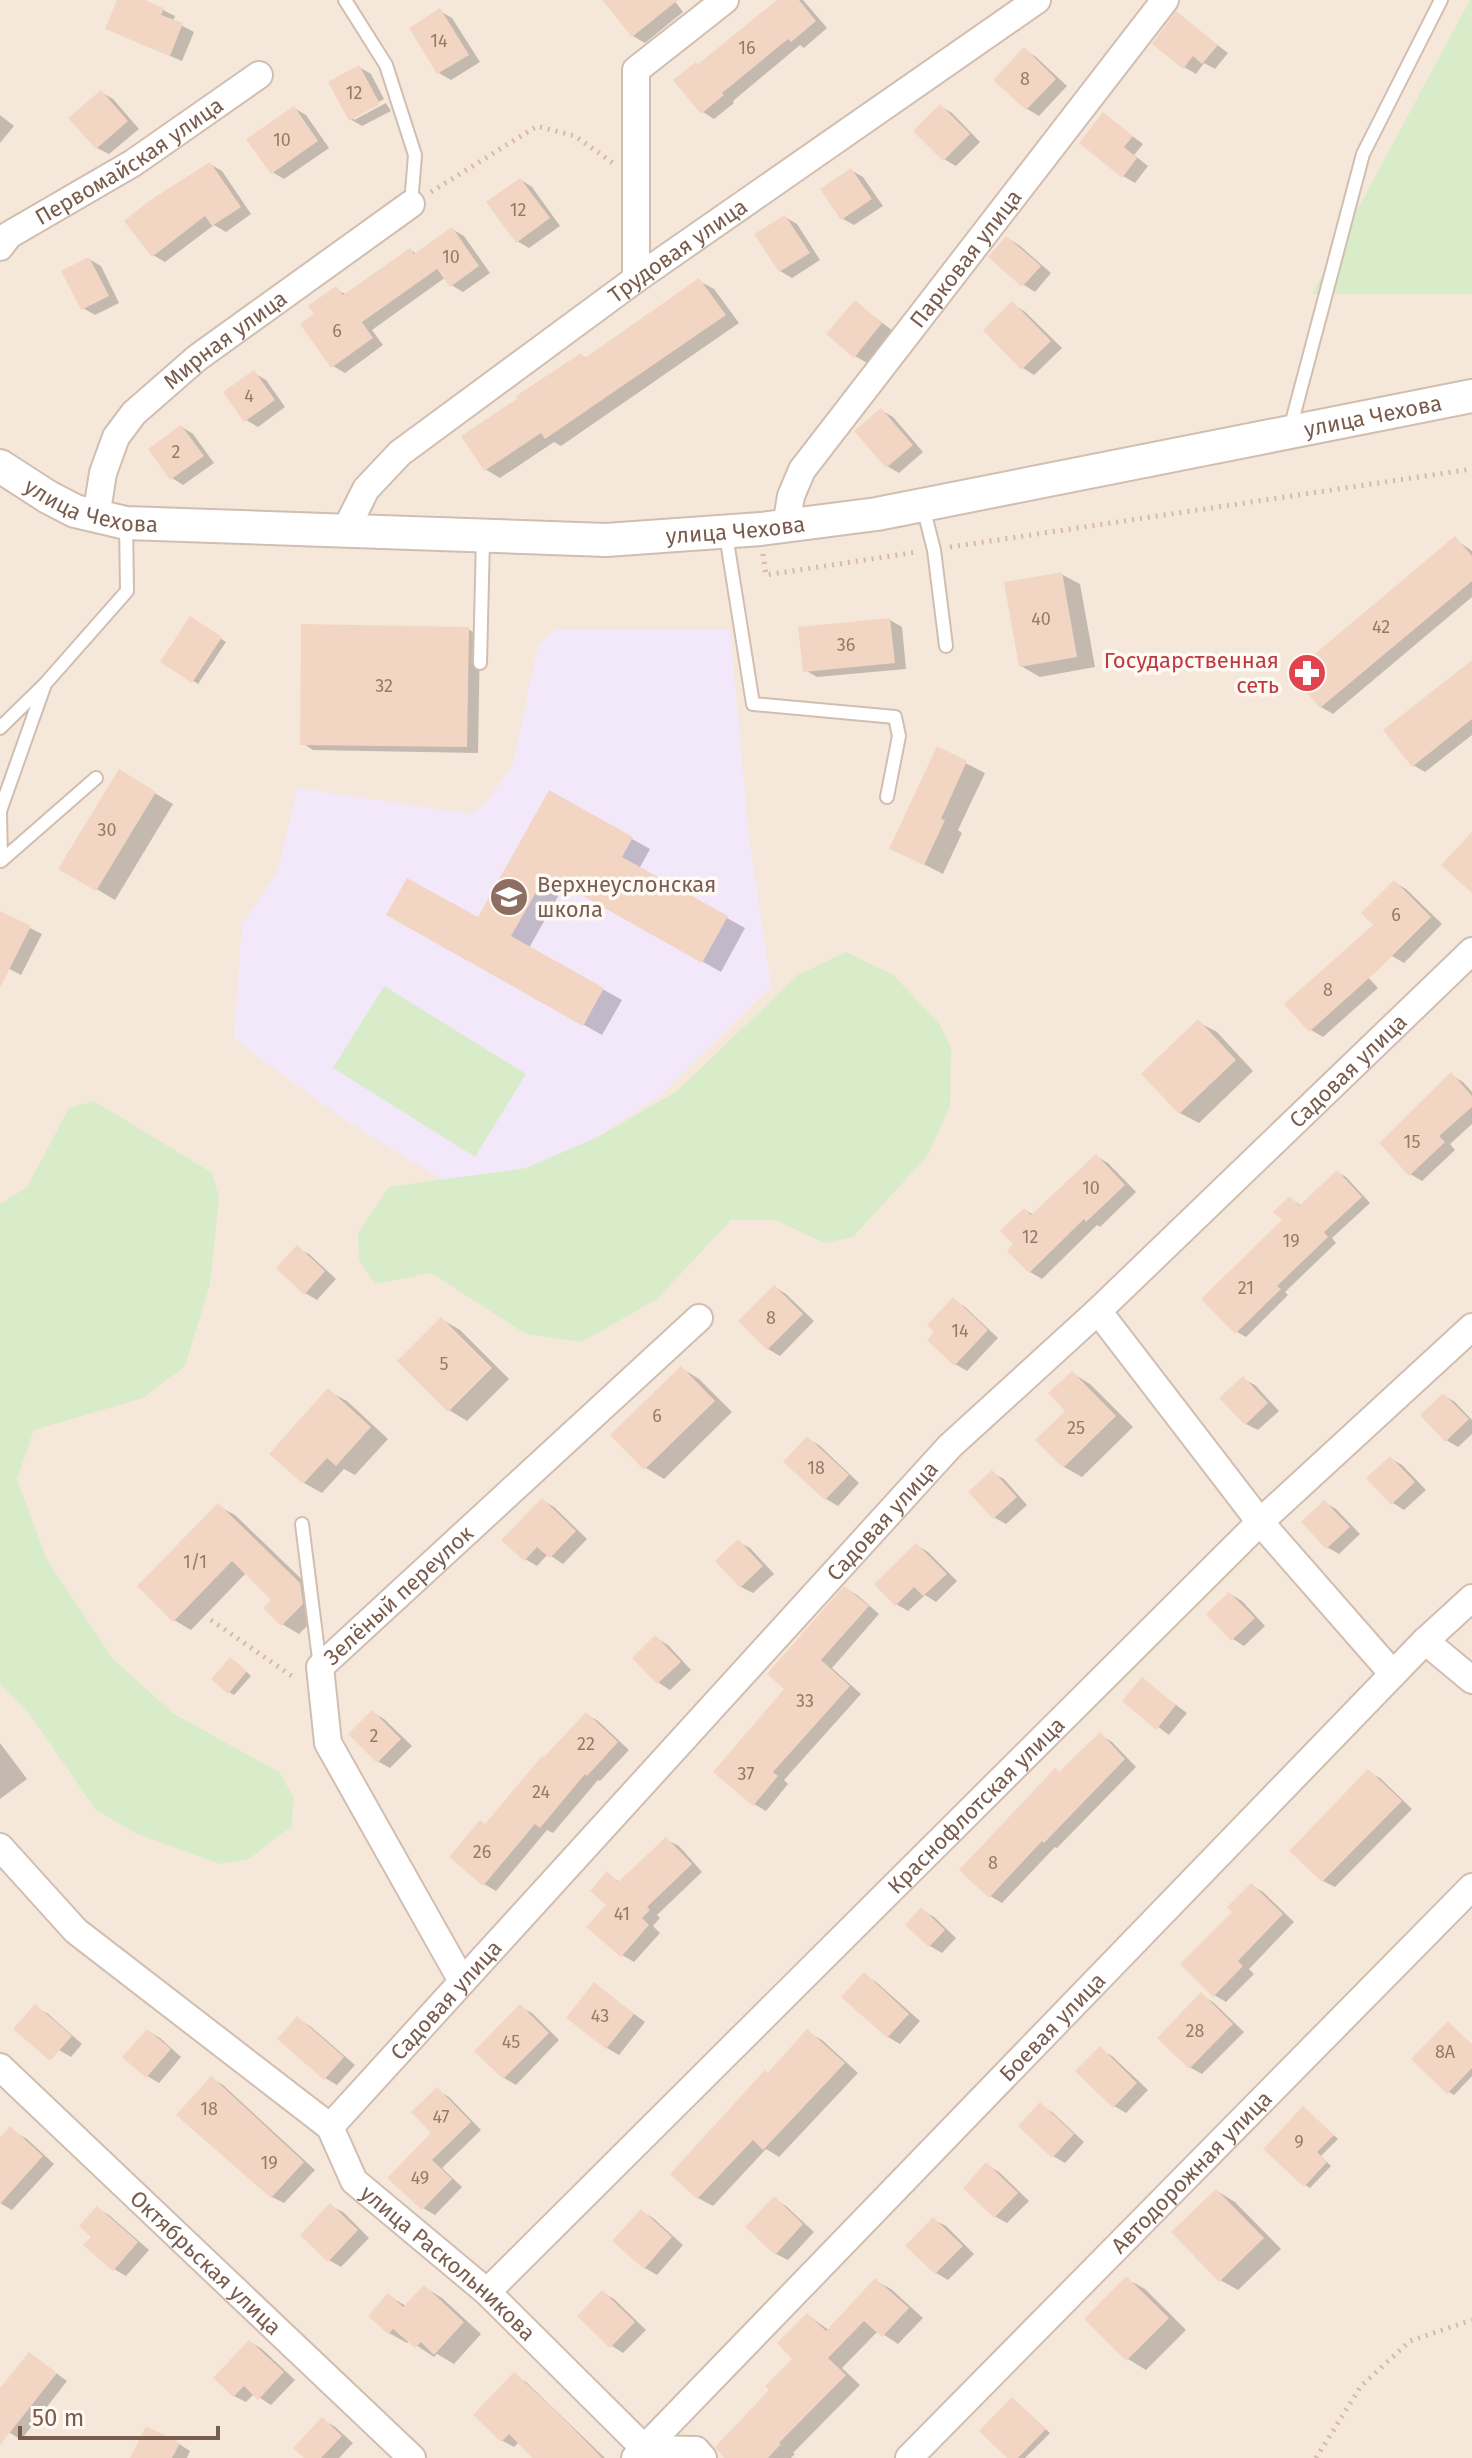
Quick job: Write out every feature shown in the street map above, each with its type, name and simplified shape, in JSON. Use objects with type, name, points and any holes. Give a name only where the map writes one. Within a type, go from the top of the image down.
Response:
[{"type":"street","points":[[636,279],[636,70],[725,0]]},
{"type":"street","name":"Трудовая улица","points":[[345,531],[366,489],[400,453],[636,279],[1037,0]]},
{"type":"street","name":"Парковая улица","points":[[773,528],[802,470],[1165,0]]},
{"type":"street","name":"Первомайская улица","points":[[0,247],[9,235],[133,163],[259,75]]},
{"type":"street","name":"Мирная улица","points":[[111,520],[103,473],[116,437],[134,413],[197,358],[411,204]]},
{"type":"street","name":"улица Чехова","points":[[0,466],[75,511],[111,520],[606,540],[773,528],[877,514],[1472,396]]},
{"type":"street","name":"Садовая улица","points":[[330,2127],[950,1446],[1098,1311],[1472,951]]},
{"type":"street","points":[[1098,1311],[1260,1522],[1393,1674]]},
{"type":"street","name":"Зелёный переулок","points":[[462,1981],[328,1743],[321,1678],[699,1318]]},
{"type":"street","name":"Краснофлотская улица","points":[[487,2292],[1260,1522],[1472,1327]]},
{"type":"street","name":"Боевая улица","points":[[640,2453],[1425,1641],[1472,1598]]},
{"type":"street","points":[[1425,1641],[1472,1680]]},
{"type":"street","name":"улица Раскольникова","points":[[0,1847],[76,1931],[330,2127],[354,2181],[487,2292],[640,2453]]},
{"type":"street","name":"Автодорожная улица","points":[[909,2458],[1472,1887]]},
{"type":"street","name":"Октябрьская улица","points":[[1,2072],[412,2458]]},
{"type":"street","points":[[640,2453],[696,2450],[703,2458]]},
{"type":"lane","points":[[345,0],[386,65],[415,155],[411,204]]},
{"type":"lane","points":[[1289,433],[1363,154],[1441,0]]},
{"type":"lane","points":[[923,504],[934,550],[946,646]]},
{"type":"lane","points":[[0,728],[45,684],[127,591],[111,520]]},
{"type":"lane","points":[[726,532],[753,704],[895,717],[899,736],[887,797]]},
{"type":"lane","points":[[480,663],[483,535]]},
{"type":"lane","points":[[45,684],[0,811],[1,861],[96,778]]},
{"type":"lane","points":[[302,1524],[321,1678]]},
{"type":"path","points":[[411,204],[537,126],[575,136],[636,180]]},
{"type":"path","points":[[773,528],[766,575],[1472,469]]},
{"type":"path","points":[[211,1620],[292,1677],[321,1678]]},
{"type":"path","points":[[1316,2458],[1361,2386],[1410,2341],[1472,2320]]},
{"type":"shaded area","points":[[0,0],[1472,0],[1472,2458],[0,2458]]},
{"type":"shaded area","name":"Верхнеуслонская школа","points":[[555,630],[730,630],[749,837],[771,986],[661,1095],[525,1184],[452,1186],[342,1118],[234,1039],[242,925],[279,869],[297,788],[470,814],[484,805],[513,765],[538,646]]},
{"type":"green space","points":[[1470,0],[1472,294],[1312,294]]},
{"type":"green space","points":[[846,952],[893,975],[939,1023],[951,1048],[950,1106],[928,1155],[853,1237],[824,1243],[776,1220],[731,1220],[657,1299],[582,1342],[526,1334],[431,1273],[375,1284],[359,1260],[358,1233],[389,1187],[526,1168],[600,1136],[677,1091],[798,975]]},
{"type":"green space","points":[[384,986],[526,1074],[475,1157],[333,1068]]},
{"type":"green space","points":[[94,1101],[212,1173],[219,1198],[210,1284],[185,1366],[143,1398],[34,1430],[17,1479],[47,1560],[113,1659],[174,1714],[279,1772],[293,1796],[292,1826],[249,1859],[220,1864],[137,1834],[95,1809],[31,1716],[0,1684],[0,1204],[27,1187],[69,1108]]},
{"type":"building","points":[[117,0],[145,0],[164,8],[161,15],[183,23],[170,56],[105,29]]},
{"type":"building","points":[[602,0],[678,0],[632,37]]},
{"type":"building","points":[[777,0],[799,0],[816,21],[791,42],[788,39],[701,114],[673,80],[696,62],[698,64]]},
{"type":"building","points":[[440,8],[469,55],[437,74],[409,28]]},
{"type":"building","points":[[1176,11],[1218,45],[1202,64],[1193,56],[1183,69],[1152,44]]},
{"type":"building","points":[[1024,47],[1056,79],[1026,110],[993,80]]},
{"type":"building","points":[[359,65],[380,104],[349,121],[328,82]]},
{"type":"building","points":[[101,90],[128,121],[96,149],[68,118]]},
{"type":"building","points":[[940,104],[970,134],[943,161],[913,131]]},
{"type":"building","points":[[294,106],[318,141],[271,174],[246,139]]},
{"type":"building","points":[[1103,112],[1133,136],[1124,147],[1137,158],[1122,178],[1079,143]]},
{"type":"building","points":[[210,162],[241,207],[212,226],[205,216],[152,257],[124,221]]},
{"type":"building","points":[[851,168],[872,199],[841,220],[820,189]]},
{"type":"building","points":[[520,178],[550,218],[516,243],[486,202]]},
{"type":"building","points":[[785,215],[810,253],[779,272],[754,234]]},
{"type":"building","points":[[452,227],[479,266],[450,287],[437,269],[362,322],[373,338],[331,368],[300,324],[314,314],[308,306],[336,286],[343,295],[410,248],[414,254]]},
{"type":"building","points":[[1006,236],[1041,266],[1022,287],[988,257]]},
{"type":"building","points":[[89,257],[109,296],[81,310],[61,271]]},
{"type":"building","points":[[699,278],[726,315],[545,439],[541,433],[484,471],[461,436],[581,353],[585,358]]},
{"type":"building","points":[[855,300],[882,323],[854,358],[826,334]]},
{"type":"building","points":[[1012,301],[1051,341],[1021,370],[983,330]]},
{"type":"building","points":[[254,370],[275,400],[244,422],[223,392]]},
{"type":"building","points":[[881,408],[913,445],[886,468],[854,431]]},
{"type":"building","points":[[181,425],[204,456],[170,480],[148,449]]},
{"type":"building","points":[[1455,536],[1472,556],[1472,581],[1320,708],[1291,674]]},
{"type":"building","points":[[1062,572],[1077,657],[1019,667],[1004,582]]},
{"type":"building","points":[[190,616],[222,637],[192,683],[160,662]]},
{"type":"building","points":[[890,618],[895,663],[803,672],[798,627]]},
{"type":"building","points":[[301,624],[469,627],[467,747],[300,745]]},
{"type":"building","points":[[1472,660],[1472,719],[1412,767],[1383,730]]},
{"type":"building","points":[[937,746],[967,761],[924,865],[889,849]]},
{"type":"building","points":[[119,769],[156,792],[96,891],[58,869]]},
{"type":"building","points":[[549,790],[633,837],[622,857],[728,916],[702,963],[546,875],[511,936],[604,988],[583,1026],[386,915],[407,878],[478,917]]},
{"type":"building","points":[[1472,832],[1472,893],[1441,865]]},
{"type":"building","points":[[1394,880],[1431,917],[1309,1032],[1284,1004],[1373,925],[1361,913]]},
{"type":"building","points":[[0,911],[31,926],[0,988]]},
{"type":"building","points":[[1198,1019],[1236,1060],[1179,1114],[1141,1074]]},
{"type":"building","points":[[1451,1072],[1472,1096],[1472,1107],[1439,1136],[1445,1142],[1409,1176],[1379,1143]]},
{"type":"building","points":[[1096,1154],[1125,1185],[1086,1222],[1084,1219],[1029,1273],[1007,1251],[1013,1244],[1000,1231],[1024,1208],[1031,1215]]},
{"type":"building","points":[[1337,1170],[1362,1197],[1324,1232],[1328,1237],[1277,1286],[1281,1289],[1235,1334],[1201,1299],[1282,1220],[1273,1212],[1290,1196],[1299,1206]]},
{"type":"building","points":[[297,1245],[325,1271],[304,1295],[276,1268]]},
{"type":"building","points":[[774,1285],[803,1314],[767,1350],[738,1321]]},
{"type":"building","points":[[953,1297],[988,1330],[954,1366],[927,1340],[934,1332],[927,1325]]},
{"type":"building","points":[[441,1317],[492,1368],[448,1412],[397,1361]]},
{"type":"building","points":[[681,1366],[715,1401],[644,1470],[610,1435]]},
{"type":"building","points":[[1072,1371],[1116,1416],[1063,1468],[1035,1440],[1065,1411],[1048,1393]]},
{"type":"building","points":[[1243,1376],[1268,1403],[1245,1425],[1219,1398]]},
{"type":"building","points":[[328,1388],[371,1427],[336,1466],[327,1458],[303,1484],[269,1454]]},
{"type":"building","points":[[1443,1393],[1469,1419],[1445,1442],[1420,1415]]},
{"type":"building","points":[[807,1436],[849,1475],[825,1500],[783,1462]]},
{"type":"building","points":[[1390,1456],[1415,1482],[1391,1505],[1366,1478]]},
{"type":"building","points":[[992,1470],[1017,1497],[993,1519],[968,1492]]},
{"type":"building","points":[[542,1498],[576,1531],[550,1558],[537,1547],[524,1561],[501,1540]]},
{"type":"building","points":[[1324,1500],[1350,1527],[1326,1549],[1301,1522]]},
{"type":"building","points":[[218,1503],[300,1583],[303,1604],[281,1626],[263,1608],[271,1600],[232,1561],[173,1622],[137,1586]]},
{"type":"building","points":[[738,1539],[763,1566],[740,1588],[715,1561]]},
{"type":"building","points":[[916,1543],[947,1574],[923,1596],[914,1587],[895,1606],[874,1584]]},
{"type":"building","points":[[844,1586],[869,1606],[821,1660],[850,1686],[773,1772],[778,1776],[753,1806],[713,1772],[784,1689],[767,1674]]},
{"type":"building","points":[[1229,1592],[1255,1618],[1231,1641],[1206,1614]]},
{"type":"building","points":[[655,1635],[681,1662],[657,1684],[632,1658]]},
{"type":"building","points":[[230,1657],[247,1671],[228,1694],[211,1679]]},
{"type":"building","points":[[1142,1677],[1176,1705],[1156,1730],[1122,1701]]},
{"type":"building","points":[[372,1710],[401,1739],[377,1763],[348,1734]]},
{"type":"building","points":[[586,1712],[618,1742],[587,1776],[585,1774],[540,1828],[535,1824],[483,1886],[449,1857],[480,1820],[485,1824],[542,1756]]},
{"type":"building","points":[[1100,1732],[1125,1759],[989,1898],[959,1870],[1055,1768],[1059,1772]]},
{"type":"building","points":[[1368,1769],[1402,1801],[1322,1882],[1289,1851]]},
{"type":"building","points":[[666,1837],[692,1864],[647,1907],[650,1910],[642,1918],[649,1925],[621,1957],[586,1927],[606,1905],[590,1891],[607,1871],[618,1882]]},
{"type":"building","points":[[1251,1883],[1283,1914],[1238,1961],[1243,1966],[1213,1997],[1180,1964],[1232,1912],[1227,1907]]},
{"type":"building","points":[[921,1907],[945,1930],[929,1947],[905,1925]]},
{"type":"building","points":[[864,1972],[909,2014],[887,2038],[841,1997]]},
{"type":"building","points":[[594,1982],[634,2014],[606,2049],[566,2018]]},
{"type":"building","points":[[1201,1992],[1233,2024],[1189,2069],[1157,2038]]},
{"type":"building","points":[[35,2004],[72,2036],[50,2061],[13,2029]]},
{"type":"building","points":[[520,2004],[549,2033],[503,2079],[474,2051]]},
{"type":"building","points":[[297,2016],[344,2057],[324,2080],[277,2039]]},
{"type":"building","points":[[1448,2021],[1472,2045],[1472,2068],[1447,2094],[1411,2059]]},
{"type":"building","points":[[147,2029],[171,2049],[146,2078],[122,2057]]},
{"type":"building","points":[[807,2029],[845,2063],[763,2150],[753,2140],[697,2199],[670,2174]]},
{"type":"building","points":[[1100,2046],[1137,2083],[1113,2108],[1075,2071]]},
{"type":"building","points":[[211,2076],[304,2162],[271,2198],[176,2115]]},
{"type":"building","points":[[437,2087],[471,2122],[432,2160],[452,2179],[422,2210],[387,2178],[431,2133],[411,2112]]},
{"type":"building","points":[[1040,2102],[1074,2134],[1052,2158],[1018,2126]]},
{"type":"building","points":[[1303,2106],[1334,2135],[1317,2152],[1327,2162],[1304,2187],[1263,2149]]},
{"type":"building","points":[[10,2126],[43,2156],[0,2204],[0,2137]]},
{"type":"building","points":[[986,2162],[1018,2193],[994,2218],[963,2188]]},
{"type":"building","points":[[1216,2189],[1264,2238],[1219,2282],[1171,2232]]},
{"type":"building","points":[[774,2196],[803,2224],[775,2255],[745,2227]]},
{"type":"building","points":[[330,2203],[358,2230],[328,2262],[300,2235]]},
{"type":"building","points":[[97,2206],[138,2242],[113,2271],[83,2245],[91,2237],[79,2226]]},
{"type":"building","points":[[641,2209],[672,2237],[644,2269],[612,2241]]},
{"type":"building","points":[[933,2217],[963,2246],[935,2274],[905,2246]]},
{"type":"building","points":[[1126,2276],[1169,2318],[1126,2361],[1084,2319]]},
{"type":"building","points":[[875,2278],[909,2308],[882,2337],[864,2321],[828,2358],[846,2375],[768,2458],[724,2458],[715,2447],[769,2390],[765,2386],[792,2359],[777,2343],[807,2313],[826,2331]]},
{"type":"building","points":[[424,2285],[464,2322],[434,2355],[421,2342],[415,2348],[393,2329],[388,2334],[368,2316],[388,2293],[403,2307]]},
{"type":"building","points":[[602,2290],[635,2322],[610,2348],[577,2316]]},
{"type":"building","points":[[249,2340],[284,2372],[258,2400],[244,2386],[233,2397],[213,2378]]},
{"type":"building","points":[[29,2352],[57,2373],[0,2445],[0,2388]]},
{"type":"building","points":[[514,2372],[602,2458],[532,2458],[509,2434],[501,2442],[473,2415]]},
{"type":"building","points":[[1012,2397],[1046,2429],[1018,2458],[1007,2458],[979,2431]]},
{"type":"building","points":[[322,2417],[342,2436],[321,2458],[304,2458],[293,2448]]},
{"type":"building","points":[[146,2426],[180,2443],[172,2458],[130,2458]]},
{"type":"place","name":"Государственная сеть","points":[[1307,673]]},
{"type":"place","name":"Верхнеуслонская школа","points":[[509,897]]}]
